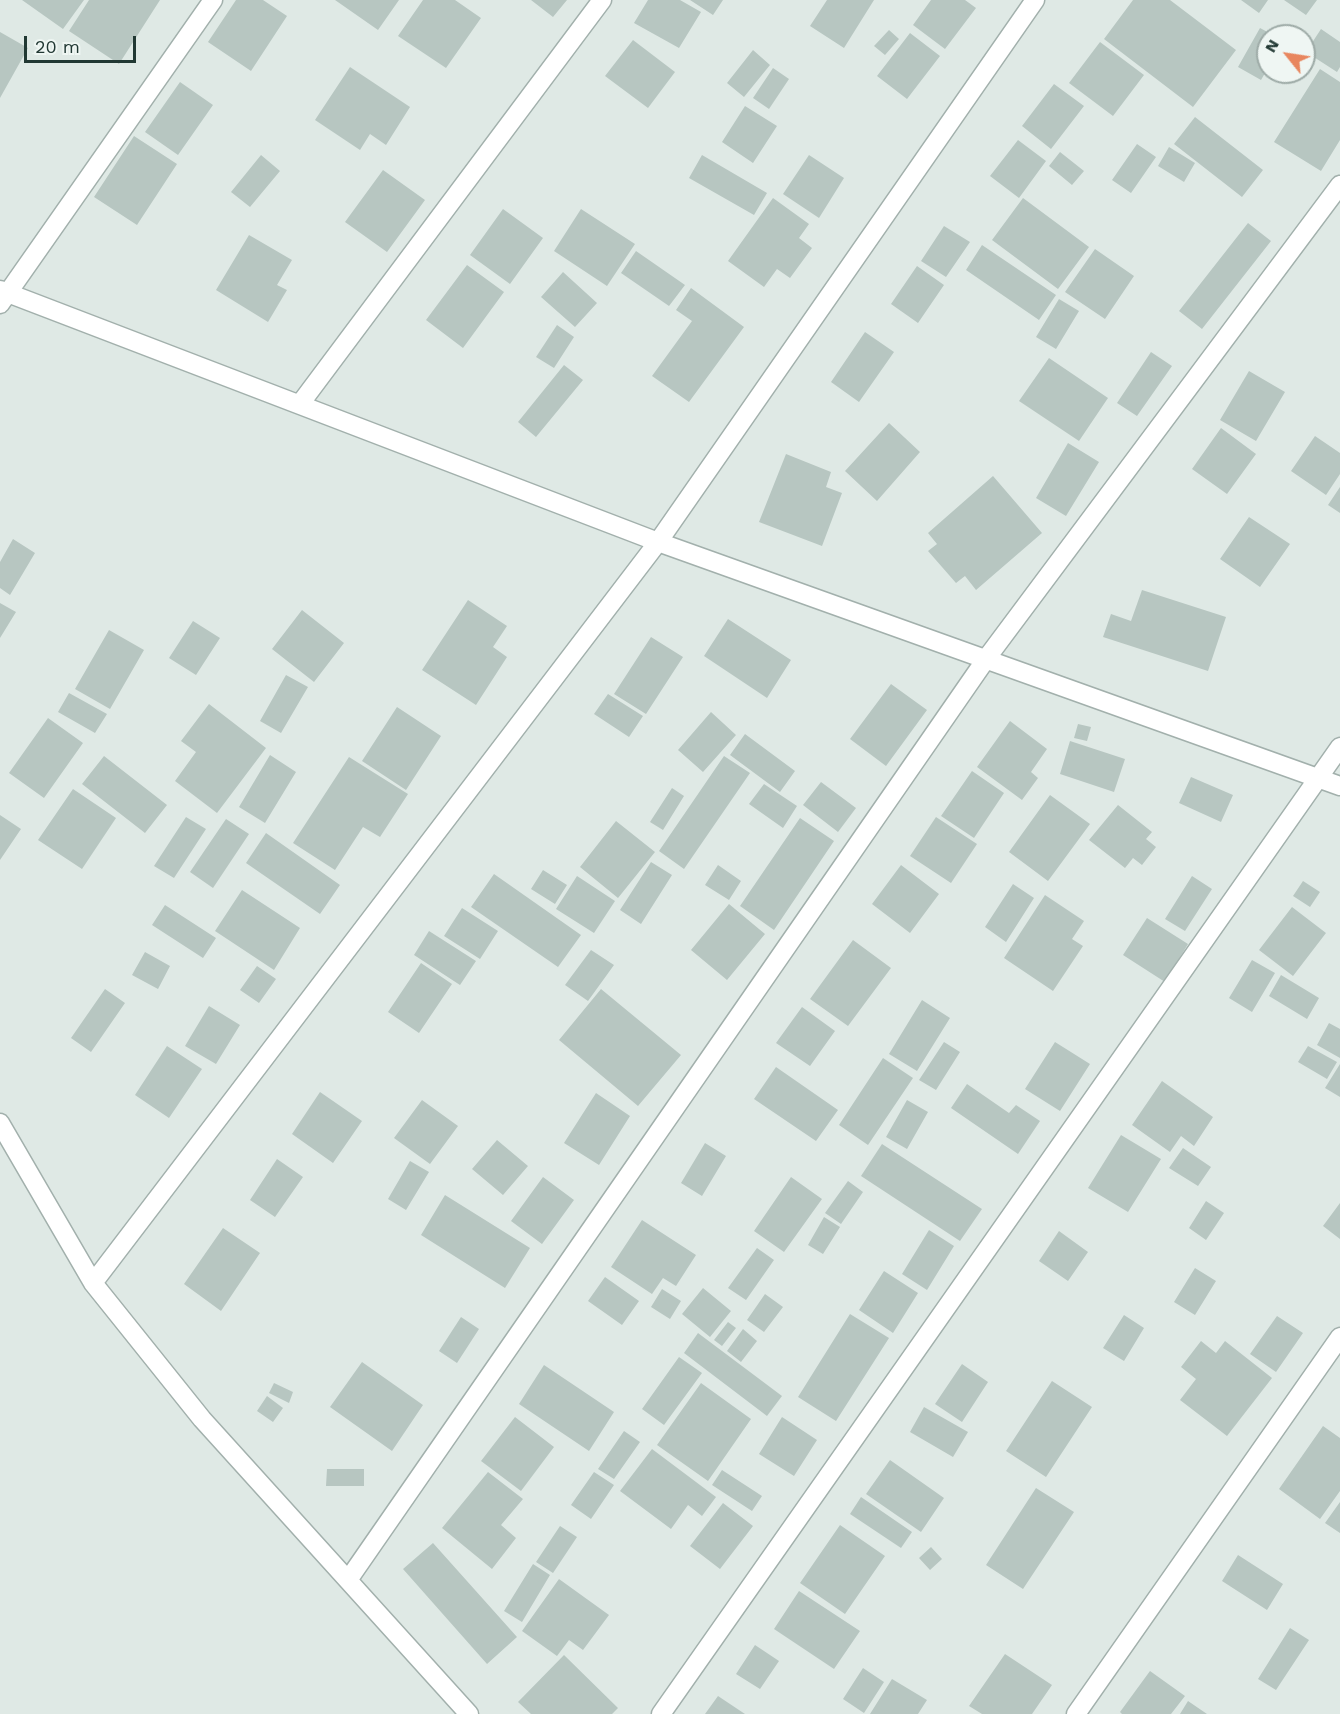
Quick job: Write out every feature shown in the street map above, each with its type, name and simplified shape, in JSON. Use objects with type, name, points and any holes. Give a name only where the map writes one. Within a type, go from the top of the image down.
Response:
[{"type":"street","points":[[213,0],[2,296],[300,404],[658,542],[1340,786]]},
{"type":"street","points":[[300,404],[602,0]]},
{"type":"street","points":[[93,1283],[658,542],[1035,0]]},
{"type":"street","points":[[348,1580],[986,659],[1340,185]]},
{"type":"street","points":[[661,1714],[1340,747]]},
{"type":"street","points":[[0,1123],[93,1283],[202,1419],[469,1714]]},
{"type":"street","points":[[1076,1714],[1340,1337]]},
{"type":"building","points":[[22,0],[84,0],[63,29]]},
{"type":"building","points":[[89,0],[160,0],[119,64],[69,31]]},
{"type":"building","points":[[236,0],[263,0],[287,16],[251,71],[208,42]]},
{"type":"building","points":[[335,0],[399,0],[378,30]]},
{"type":"building","points":[[423,0],[455,0],[481,18],[446,68],[398,36]]},
{"type":"building","points":[[531,0],[567,0],[553,17]]},
{"type":"building","points":[[648,0],[680,0],[701,12],[679,48],[634,23]]},
{"type":"building","points":[[690,0],[723,0],[713,15]]},
{"type":"building","points":[[827,0],[874,0],[844,48],[810,26]]},
{"type":"building","points":[[931,0],[965,0],[976,8],[945,49],[913,25]]},
{"type":"building","points":[[1133,0],[1170,0],[1236,50],[1193,107],[1104,39]]},
{"type":"building","points":[[1241,0],[1268,0],[1259,13]]},
{"type":"building","points":[[1284,0],[1317,0],[1306,15]]},
{"type":"building","points":[[1321,29],[1340,42],[1340,67],[1337,72],[1316,58],[1316,37]]},
{"type":"building","points":[[889,30],[899,39],[885,55],[874,46]]},
{"type":"building","points":[[0,32],[28,48],[0,98]]},
{"type":"building","points":[[910,33],[940,56],[907,99],[877,76]]},
{"type":"building","points":[[1256,35],[1256,77],[1238,67]]},
{"type":"building","points":[[633,40],[675,72],[648,108],[605,76]]},
{"type":"building","points":[[1100,42],[1144,75],[1113,116],[1069,83]]},
{"type":"building","points":[[753,50],[770,65],[744,97],[727,83]]},
{"type":"building","points":[[350,67],[410,107],[386,145],[370,134],[360,150],[315,120]]},
{"type":"building","points":[[773,68],[789,79],[769,109],[753,98]]},
{"type":"building","points":[[1320,69],[1340,82],[1340,140],[1321,171],[1274,142],[1311,84],[1316,84],[1316,75]]},
{"type":"building","points":[[180,82],[213,105],[178,155],[145,132]]},
{"type":"building","points":[[1054,84],[1084,106],[1051,149],[1022,126]]},
{"type":"building","points":[[745,106],[777,126],[753,163],[722,142]]},
{"type":"building","points":[[1195,117],[1263,170],[1242,197],[1174,144]]},
{"type":"building","points":[[134,136],[177,164],[137,225],[94,197]]},
{"type":"building","points":[[1018,140],[1046,161],[1019,198],[990,176]]},
{"type":"building","points":[[1137,144],[1156,157],[1131,193],[1112,180]]},
{"type":"building","points":[[1169,147],[1195,163],[1184,182],[1158,166]]},
{"type":"building","points":[[1060,152],[1084,171],[1072,185],[1049,166]]},
{"type":"building","points":[[261,155],[280,171],[250,207],[231,192]]},
{"type":"building","points":[[702,155],[767,193],[754,215],[689,178]]},
{"type":"building","points":[[809,155],[844,178],[819,218],[783,194]]},
{"type":"building","points":[[383,170],[425,200],[387,252],[345,222]]},
{"type":"building","points":[[773,198],[809,224],[799,238],[812,248],[790,278],[777,269],[764,287],[728,261]]},
{"type":"building","points":[[1023,198],[1089,247],[1058,289],[992,240]]},
{"type":"building","points":[[503,209],[543,238],[510,284],[470,255]]},
{"type":"building","points":[[581,209],[635,244],[607,286],[554,251]]},
{"type":"building","points":[[1248,223],[1271,241],[1202,329],[1179,311]]},
{"type":"building","points":[[944,226],[970,242],[946,277],[921,261]]},
{"type":"building","points":[[249,235],[292,260],[277,285],[287,290],[268,322],[216,290]]},
{"type":"building","points":[[982,245],[1056,295],[1039,320],[966,270]]},
{"type":"building","points":[[1095,249],[1134,276],[1105,319],[1065,292]]},
{"type":"building","points":[[636,251],[685,285],[669,306],[621,273]]},
{"type":"building","points":[[467,265],[504,292],[463,348],[426,320]]},
{"type":"building","points":[[917,266],[944,285],[918,323],[891,304]]},
{"type":"building","points":[[563,272],[597,303],[575,327],[541,297]]},
{"type":"building","points":[[691,288],[744,327],[689,402],[652,376],[692,321],[676,310]]},
{"type":"building","points":[[1059,299],[1079,311],[1056,349],[1036,337]]},
{"type":"building","points":[[557,325],[574,337],[554,368],[536,357]]},
{"type":"building","points":[[865,332],[894,352],[859,402],[831,382]]},
{"type":"building","points":[[1151,352],[1172,366],[1137,416],[1117,403]]},
{"type":"building","points":[[1049,358],[1108,398],[1079,441],[1019,401]]},
{"type":"building","points":[[564,365],[583,380],[536,437],[518,422]]},
{"type":"building","points":[[1249,371],[1285,392],[1256,441],[1220,420]]},
{"type":"building","points":[[889,423],[920,452],[877,501],[845,471]]},
{"type":"building","points":[[1221,428],[1256,454],[1227,494],[1192,469]]},
{"type":"building","points":[[1315,436],[1340,453],[1340,474],[1326,495],[1291,471]]},
{"type":"building","points":[[1068,443],[1099,462],[1066,516],[1036,498]]},
{"type":"building","points":[[786,454],[831,472],[826,487],[842,493],[822,546],[759,522]]},
{"type":"building","points":[[993,476],[1042,533],[976,590],[965,576],[956,583],[928,551],[937,544],[928,533]]},
{"type":"building","points":[[1340,487],[1340,513],[1328,505]]},
{"type":"building","points":[[1249,517],[1290,544],[1260,587],[1220,559]]},
{"type":"building","points":[[13,539],[35,553],[10,595],[0,588],[0,562]]},
{"type":"building","points":[[1142,590],[1226,617],[1208,671],[1103,637],[1111,614],[1131,621]]},
{"type":"building","points":[[468,600],[507,626],[493,647],[507,657],[476,705],[422,670]]},
{"type":"building","points":[[0,603],[16,612],[0,638]]},
{"type":"building","points":[[302,610],[344,643],[314,682],[272,649]]},
{"type":"building","points":[[728,619],[791,660],[767,698],[704,656]]},
{"type":"building","points":[[193,621],[220,638],[196,675],[169,658]]},
{"type":"building","points":[[109,630],[144,650],[110,709],[75,689]]},
{"type":"building","points":[[651,637],[683,657],[646,714],[614,694]]},
{"type":"building","points":[[286,675],[308,687],[281,733],[260,721]]},
{"type":"building","points":[[891,684],[927,710],[886,766],[850,739]]},
{"type":"building","points":[[69,693],[107,714],[95,733],[58,712]]},
{"type":"building","points":[[608,694],[643,716],[629,737],[594,714]]},
{"type":"building","points":[[209,704],[266,748],[217,813],[175,781],[196,752],[181,741]]},
{"type":"building","points":[[397,707],[441,736],[406,790],[362,761]]},
{"type":"building","points":[[711,712],[736,735],[703,772],[678,750]]},
{"type":"building","points":[[48,718],[83,743],[44,798],[9,773]]},
{"type":"building","points":[[1010,721],[1047,749],[1031,772],[1038,778],[1022,800],[977,767]]},
{"type":"building","points":[[1078,724],[1091,727],[1087,741],[1074,738]]},
{"type":"building","points":[[745,734],[795,771],[780,792],[730,755]]},
{"type":"building","points":[[1070,741],[1125,759],[1114,792],[1060,774]]},
{"type":"building","points":[[270,755],[296,772],[265,823],[239,807]]},
{"type":"building","points":[[104,756],[167,805],[145,833],[82,784]]},
{"type":"building","points":[[724,756],[750,773],[684,869],[659,851]]},
{"type":"building","points":[[349,757],[408,794],[380,837],[363,827],[335,870],[293,843]]},
{"type":"building","points":[[972,771],[1004,793],[974,838],[941,816]]},
{"type":"building","points":[[1191,777],[1233,795],[1221,822],[1179,803]]},
{"type":"building","points":[[821,782],[856,808],[838,832],[803,805]]},
{"type":"building","points":[[764,784],[797,806],[783,828],[749,804]]},
{"type":"building","points":[[672,788],[684,796],[663,830],[650,822]]},
{"type":"building","points":[[73,789],[116,818],[82,869],[38,840]]},
{"type":"building","points":[[1050,795],[1090,824],[1048,881],[1009,852]]},
{"type":"building","points":[[1118,805],[1152,832],[1146,839],[1156,847],[1142,865],[1133,858],[1125,868],[1089,840]]},
{"type":"building","points":[[0,815],[21,829],[0,860]]},
{"type":"building","points":[[186,817],[206,829],[174,878],[154,866]]},
{"type":"building","points":[[936,817],[977,844],[951,883],[910,856]]},
{"type":"building","points":[[800,818],[834,841],[774,930],[740,906]]},
{"type":"building","points":[[226,819],[249,834],[213,888],[190,872]]},
{"type":"building","points":[[616,821],[655,852],[618,898],[580,867]]},
{"type":"building","points":[[266,833],[340,885],[320,914],[246,863]]},
{"type":"building","points":[[651,862],[672,875],[641,924],[620,910]]},
{"type":"building","points":[[718,865],[741,881],[729,900],[705,885]]},
{"type":"building","points":[[901,865],[939,894],[910,933],[872,904]]},
{"type":"building","points":[[543,870],[567,885],[555,904],[531,889]]},
{"type":"building","points":[[494,874],[581,935],[558,967],[471,907]]},
{"type":"building","points":[[577,876],[615,901],[594,933],[556,909]]},
{"type":"building","points":[[1192,876],[1212,889],[1185,931],[1165,919]]},
{"type":"building","points":[[1303,881],[1320,892],[1310,907],[1293,896]]},
{"type":"building","points":[[1013,884],[1034,898],[1006,942],[985,927]]},
{"type":"building","points":[[242,890],[300,928],[274,970],[215,931]]},
{"type":"building","points":[[1045,895],[1084,921],[1072,939],[1083,946],[1053,991],[1004,958]]},
{"type":"building","points":[[729,904],[765,934],[727,980],[691,950]]},
{"type":"building","points":[[165,905],[216,938],[203,958],[152,925]]},
{"type":"building","points":[[1292,907],[1326,933],[1293,976],[1259,950]]},
{"type":"building","points":[[462,908],[498,931],[480,959],[444,936]]},
{"type":"building","points":[[1147,918],[1188,944],[1165,982],[1123,955]]},
{"type":"building","points":[[429,931],[476,961],[460,985],[414,955]]},
{"type":"building","points":[[853,940],[891,968],[848,1026],[810,999]]},
{"type":"building","points":[[591,950],[614,965],[588,1001],[565,985]]},
{"type":"building","points":[[145,952],[170,966],[158,989],[132,975]]},
{"type":"building","points":[[1252,960],[1275,973],[1252,1012],[1229,998]]},
{"type":"building","points":[[421,963],[452,984],[419,1033],[388,1012]]},
{"type":"building","points":[[257,966],[276,979],[259,1003],[240,990]]},
{"type":"building","points":[[1281,975],[1319,998],[1307,1019],[1269,996]]},
{"type":"building","points":[[105,989],[125,1003],[91,1052],[71,1038]]},
{"type":"building","points":[[601,989],[681,1055],[638,1106],[559,1040]]},
{"type":"building","points":[[922,1000],[950,1018],[917,1071],[889,1054]]},
{"type":"building","points":[[209,1006],[240,1025],[216,1064],[185,1046]]},
{"type":"building","points":[[802,1007],[835,1031],[810,1066],[776,1043]]},
{"type":"building","points":[[1329,1023],[1340,1029],[1340,1058],[1317,1045]]},
{"type":"building","points":[[944,1042],[960,1052],[936,1090],[919,1080]]},
{"type":"building","points":[[1055,1042],[1090,1064],[1060,1111],[1025,1089]]},
{"type":"building","points":[[167,1046],[202,1069],[169,1118],[135,1095]]},
{"type":"building","points":[[1308,1046],[1337,1062],[1327,1079],[1298,1062]]},
{"type":"building","points":[[883,1058],[913,1078],[868,1145],[839,1125]]},
{"type":"building","points":[[1340,1064],[1340,1097],[1325,1088]]},
{"type":"building","points":[[776,1067],[838,1110],[816,1141],[754,1099]]},
{"type":"building","points":[[1162,1081],[1213,1117],[1194,1146],[1181,1136],[1170,1152],[1132,1125]]},
{"type":"building","points":[[967,1084],[1009,1113],[1016,1105],[1040,1121],[1018,1154],[951,1108]]},
{"type":"building","points":[[320,1092],[362,1121],[333,1163],[292,1134]]},
{"type":"building","points":[[596,1093],[630,1116],[599,1165],[564,1143]]},
{"type":"building","points":[[422,1100],[458,1126],[430,1164],[394,1138]]},
{"type":"building","points":[[907,1100],[928,1112],[907,1149],[886,1137]]},
{"type":"building","points":[[1121,1135],[1161,1159],[1128,1212],[1088,1188]]},
{"type":"building","points":[[497,1140],[528,1166],[503,1195],[472,1169]]},
{"type":"building","points":[[705,1143],[726,1156],[702,1196],[681,1183]]},
{"type":"building","points":[[882,1144],[982,1209],[960,1241],[861,1176]]},
{"type":"building","points":[[1183,1148],[1211,1167],[1198,1186],[1169,1168]]},
{"type":"building","points":[[277,1159],[303,1177],[275,1217],[250,1200]]},
{"type":"building","points":[[410,1161],[429,1172],[406,1210],[388,1199]]},
{"type":"building","points":[[543,1177],[574,1200],[542,1244],[511,1221]]},
{"type":"building","points":[[791,1177],[822,1199],[784,1252],[754,1231]]},
{"type":"building","points":[[848,1181],[863,1192],[841,1224],[825,1213]]},
{"type":"building","points":[[445,1195],[530,1248],[505,1288],[421,1235]]},
{"type":"building","points":[[1206,1201],[1224,1213],[1206,1240],[1189,1228]]},
{"type":"building","points":[[1340,1203],[1340,1239],[1323,1226]]},
{"type":"building","points":[[824,1217],[840,1227],[823,1254],[808,1245]]},
{"type":"building","points":[[642,1220],[696,1255],[676,1286],[663,1278],[652,1294],[611,1267]]},
{"type":"building","points":[[223,1228],[260,1253],[221,1311],[184,1284]]},
{"type":"building","points":[[929,1230],[954,1246],[927,1290],[902,1274]]},
{"type":"building","points":[[1059,1231],[1088,1252],[1068,1281],[1039,1261]]},
{"type":"building","points":[[757,1248],[774,1260],[746,1300],[728,1288]]},
{"type":"building","points":[[1195,1268],[1216,1281],[1195,1315],[1174,1302]]},
{"type":"building","points":[[884,1271],[918,1293],[893,1333],[859,1310]]},
{"type":"building","points":[[605,1277],[639,1301],[622,1325],[588,1301]]},
{"type":"building","points":[[703,1288],[731,1311],[710,1337],[682,1314]]},
{"type":"building","points":[[662,1289],[681,1301],[670,1319],[651,1307]]},
{"type":"building","points":[[765,1294],[783,1307],[764,1332],[747,1320]]},
{"type":"building","points":[[850,1314],[889,1338],[836,1421],[798,1397]]},
{"type":"building","points":[[1124,1315],[1144,1328],[1124,1361],[1103,1348]]},
{"type":"building","points":[[1277,1316],[1303,1333],[1276,1372],[1250,1354]]},
{"type":"building","points":[[461,1317],[479,1329],[457,1363],[439,1351]]},
{"type":"building","points":[[728,1322],[736,1328],[722,1346],[714,1340]]},
{"type":"building","points":[[743,1329],[757,1341],[741,1362],[727,1351]]},
{"type":"building","points":[[698,1333],[782,1396],[767,1416],[684,1353]]},
{"type":"building","points":[[1201,1341],[1216,1353],[1225,1341],[1272,1378],[1227,1436],[1180,1400],[1196,1379],[1181,1367]]},
{"type":"building","points":[[679,1357],[702,1373],[664,1425],[642,1409]]},
{"type":"building","points":[[362,1362],[423,1405],[392,1451],[330,1407]]},
{"type":"building","points":[[962,1364],[988,1382],[962,1422],[935,1404]]},
{"type":"building","points":[[544,1365],[614,1412],[589,1451],[519,1404]]},
{"type":"building","points":[[1052,1381],[1092,1407],[1046,1477],[1006,1451]]},
{"type":"building","points":[[274,1383],[293,1392],[289,1403],[269,1393]]},
{"type":"building","points":[[701,1383],[751,1419],[708,1481],[657,1445]]},
{"type":"building","points":[[267,1396],[283,1408],[273,1422],[257,1411]]},
{"type":"building","points":[[924,1407],[968,1432],[953,1457],[910,1432]]},
{"type":"building","points":[[515,1417],[554,1447],[521,1491],[481,1461]]},
{"type":"building","points":[[782,1417],[817,1440],[794,1476],[759,1454]]},
{"type":"building","points":[[1323,1426],[1340,1438],[1340,1491],[1320,1519],[1279,1489]]},
{"type":"building","points":[[624,1431],[640,1442],[614,1479],[598,1469]]},
{"type":"building","points":[[652,1449],[716,1497],[702,1516],[688,1505],[671,1529],[620,1491]]},
{"type":"building","points":[[890,1460],[944,1498],[921,1532],[866,1494]]},
{"type":"building","points":[[327,1469],[364,1469],[364,1486],[326,1486]]},
{"type":"building","points":[[722,1470],[762,1496],[752,1511],[712,1485]]},
{"type":"building","points":[[488,1472],[523,1499],[501,1525],[516,1538],[492,1569],[442,1528]]},
{"type":"building","points":[[594,1472],[614,1485],[591,1519],[571,1505]]},
{"type":"building","points":[[1036,1488],[1074,1512],[1023,1589],[986,1565]]},
{"type":"building","points":[[861,1497],[912,1532],[901,1548],[850,1514]]},
{"type":"building","points":[[1340,1502],[1340,1533],[1325,1523]]},
{"type":"building","points":[[723,1503],[753,1526],[720,1569],[690,1546]]},
{"type":"building","points":[[840,1525],[885,1556],[845,1614],[800,1583]]},
{"type":"building","points":[[560,1526],[577,1537],[553,1573],[536,1562]]},
{"type":"building","points":[[433,1543],[517,1637],[487,1664],[403,1569]]},
{"type":"building","points":[[931,1547],[942,1559],[930,1570],[919,1558]]},
{"type":"building","points":[[1238,1555],[1283,1584],[1267,1610],[1222,1581]]},
{"type":"building","points":[[533,1564],[550,1575],[522,1622],[504,1611]]},
{"type":"building","points":[[559,1579],[609,1615],[583,1650],[569,1640],[557,1656],[522,1631]]},
{"type":"building","points":[[799,1591],[860,1631],[834,1669],[774,1629]]},
{"type":"building","points":[[1290,1628],[1309,1640],[1276,1690],[1258,1679]]},
{"type":"building","points":[[755,1645],[779,1661],[760,1689],[736,1674]]},
{"type":"building","points":[[1005,1654],[1052,1685],[1032,1714],[982,1714],[969,1706]]},
{"type":"building","points":[[564,1655],[618,1708],[612,1714],[531,1714],[518,1702]]},
{"type":"building","points":[[863,1668],[884,1682],[864,1713],[843,1699]]},
{"type":"building","points":[[1150,1671],[1185,1696],[1171,1714],[1122,1714],[1120,1712]]},
{"type":"building","points":[[892,1679],[927,1700],[918,1714],[870,1714]]},
{"type":"building","points":[[718,1696],[745,1714],[705,1714]]},
{"type":"building","points":[[1188,1701],[1207,1714],[1180,1714]]}]
